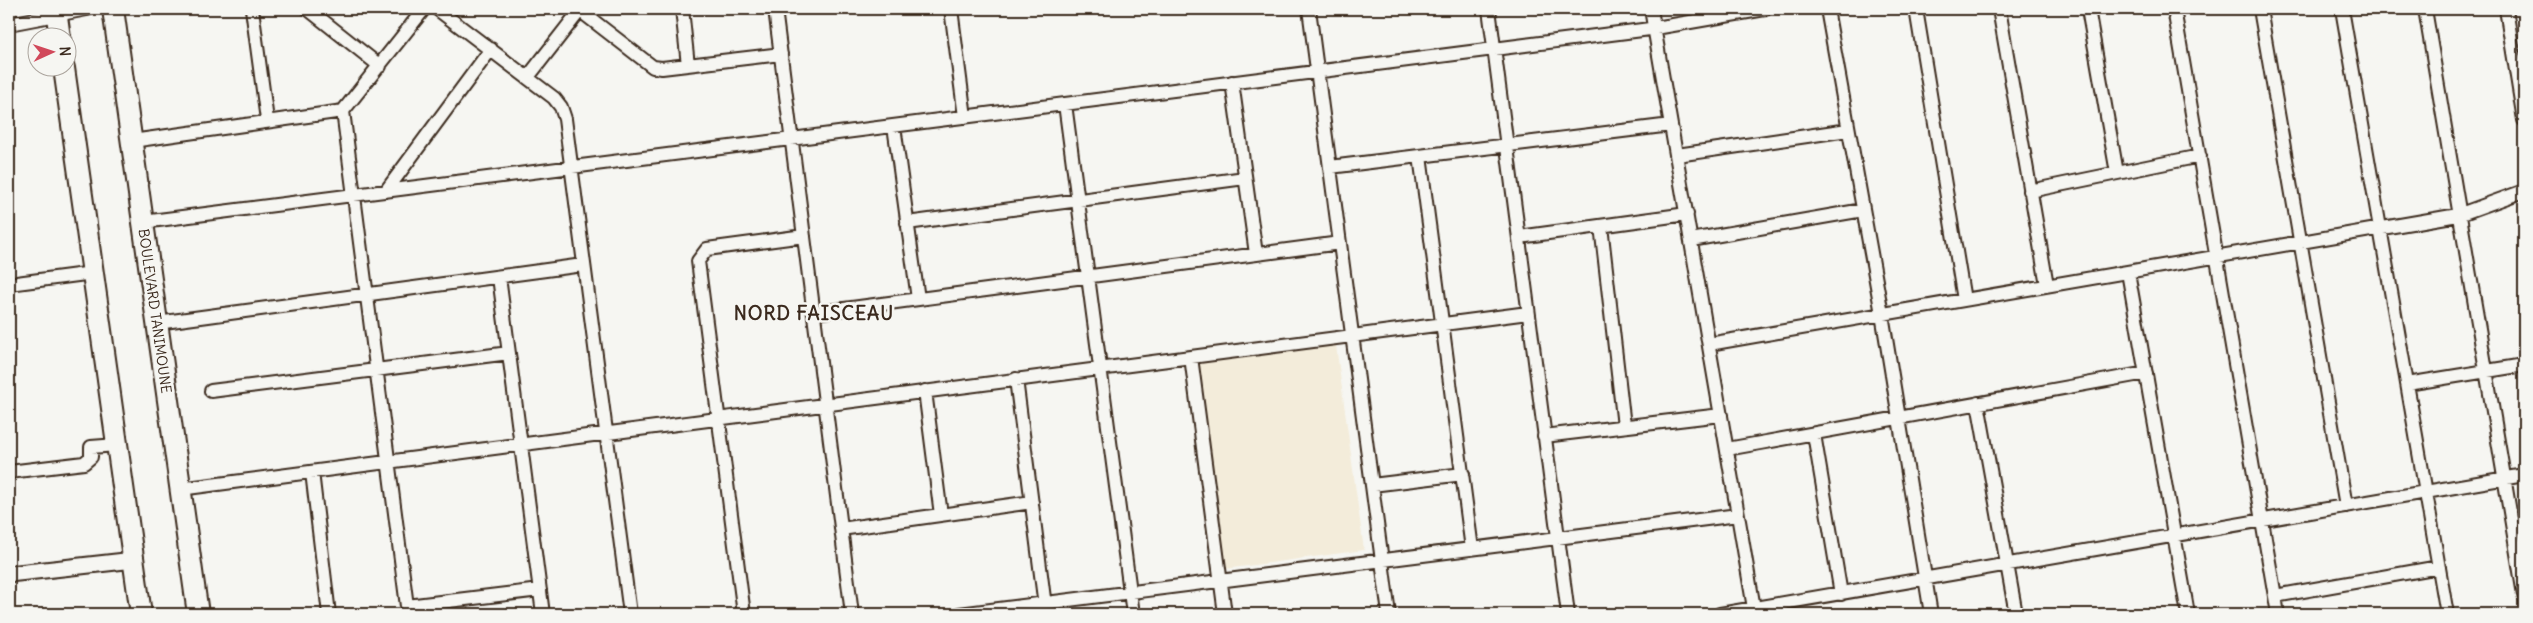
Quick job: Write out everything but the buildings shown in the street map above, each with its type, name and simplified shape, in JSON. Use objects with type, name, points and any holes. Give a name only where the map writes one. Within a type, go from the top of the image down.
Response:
[{"type":"main road","name":"BOULEVARD TANIMOUNE","points":[[112,9],[198,614]]},
{"type":"main road","points":[[57,12],[59,28]]},
{"type":"main road","points":[[65,78],[141,614]]},
{"type":"street","points":[[9,24],[57,12],[87,9]]},
{"type":"street","points":[[252,9],[267,120]]},
{"type":"street","points":[[308,9],[380,66]]},
{"type":"street","points":[[132,141],[343,110],[424,9]]},
{"type":"street","points":[[437,9],[528,77],[554,98],[561,107],[571,167],[630,614]]},
{"type":"street","points":[[528,77],[579,9],[653,67],[688,65],[781,54]]},
{"type":"street","points":[[682,9],[688,65]]},
{"type":"street","points":[[775,9],[852,614]]},
{"type":"street","points":[[951,9],[965,116]]},
{"type":"street","points":[[1309,9],[1389,614]]},
{"type":"street","points":[[1489,9],[1568,614]]},
{"type":"street","points":[[1651,9],[1755,612]]},
{"type":"street","points":[[143,222],[1655,28],[1766,9]]},
{"type":"street","points":[[1826,9],[1882,314],[1931,614]]},
{"type":"street","points":[[1916,9],[1964,300]]},
{"type":"street","points":[[1999,9],[2047,285]]},
{"type":"street","points":[[2088,9],[2117,173]]},
{"type":"street","points":[[2174,9],[2278,614]]},
{"type":"street","points":[[2260,9],[2346,506]]},
{"type":"street","points":[[2342,9],[2447,614]]},
{"type":"street","points":[[2425,9],[2458,215],[2524,594]]},
{"type":"street","points":[[2506,9],[2524,120]]},
{"type":"street","points":[[386,191],[491,49]]},
{"type":"street","points":[[1232,82],[1256,254]]},
{"type":"street","points":[[1065,104],[1133,614]]},
{"type":"street","points":[[343,110],[407,610],[540,590]]},
{"type":"street","points":[[1330,167],[1671,125]]},
{"type":"street","points":[[894,126],[918,300]]},
{"type":"street","points":[[1676,156],[1848,130]]},
{"type":"street","points":[[1420,156],[1472,549]]},
{"type":"street","points":[[2030,191],[2200,156]]},
{"type":"street","points":[[907,223],[1245,178]]},
{"type":"street","points":[[1709,344],[2458,215],[2524,190]]},
{"type":"street","points":[[1691,240],[1862,210]]},
{"type":"street","points":[[1519,237],[1687,214]]},
{"type":"street","points":[[1602,226],[1624,426]]},
{"type":"street","points":[[744,614],[698,261],[707,249],[804,236]]},
{"type":"street","points":[[814,313],[1340,243]]},
{"type":"street","points":[[157,323],[366,293],[583,265]]},
{"type":"street","points":[[2128,272],[2188,614]]},
{"type":"street","points":[[9,284],[92,273]]},
{"type":"street","points":[[499,277],[543,614]]},
{"type":"street","points":[[180,489],[1528,313]]},
{"type":"street","points":[[211,392],[509,353]]},
{"type":"street","points":[[1191,357],[1225,614]]},
{"type":"street","points":[[2407,384],[2524,365]]},
{"type":"street","points":[[1727,448],[2146,374]]},
{"type":"street","points":[[1016,379],[1046,609]]},
{"type":"street","points":[[925,392],[941,515]]},
{"type":"street","points":[[1978,403],[2016,614]]},
{"type":"street","points":[[1544,436],[1721,414]]},
{"type":"street","points":[[1814,434],[1841,594]]},
{"type":"street","points":[[9,472],[84,463],[91,457],[92,447],[117,445]]},
{"type":"street","points":[[312,472],[329,614]]},
{"type":"street","points":[[1372,485],[1463,474]]},
{"type":"street","points":[[1720,614],[1755,612],[1841,594],[2524,475]]},
{"type":"street","points":[[842,529],[1032,502]]},
{"type":"street","points":[[959,614],[1046,609],[1130,594],[1221,581],[1738,515]]},
{"type":"street","points":[[9,574],[134,560]]},
{"type":"street","points":[[2275,596],[2439,567]]},
{"type":"shaded area","points":[[1336,345],[1364,550],[1225,569],[1198,364]]},
{"type":"district","name":"NORD FAISCEAU","points":[[814,313]]}]
